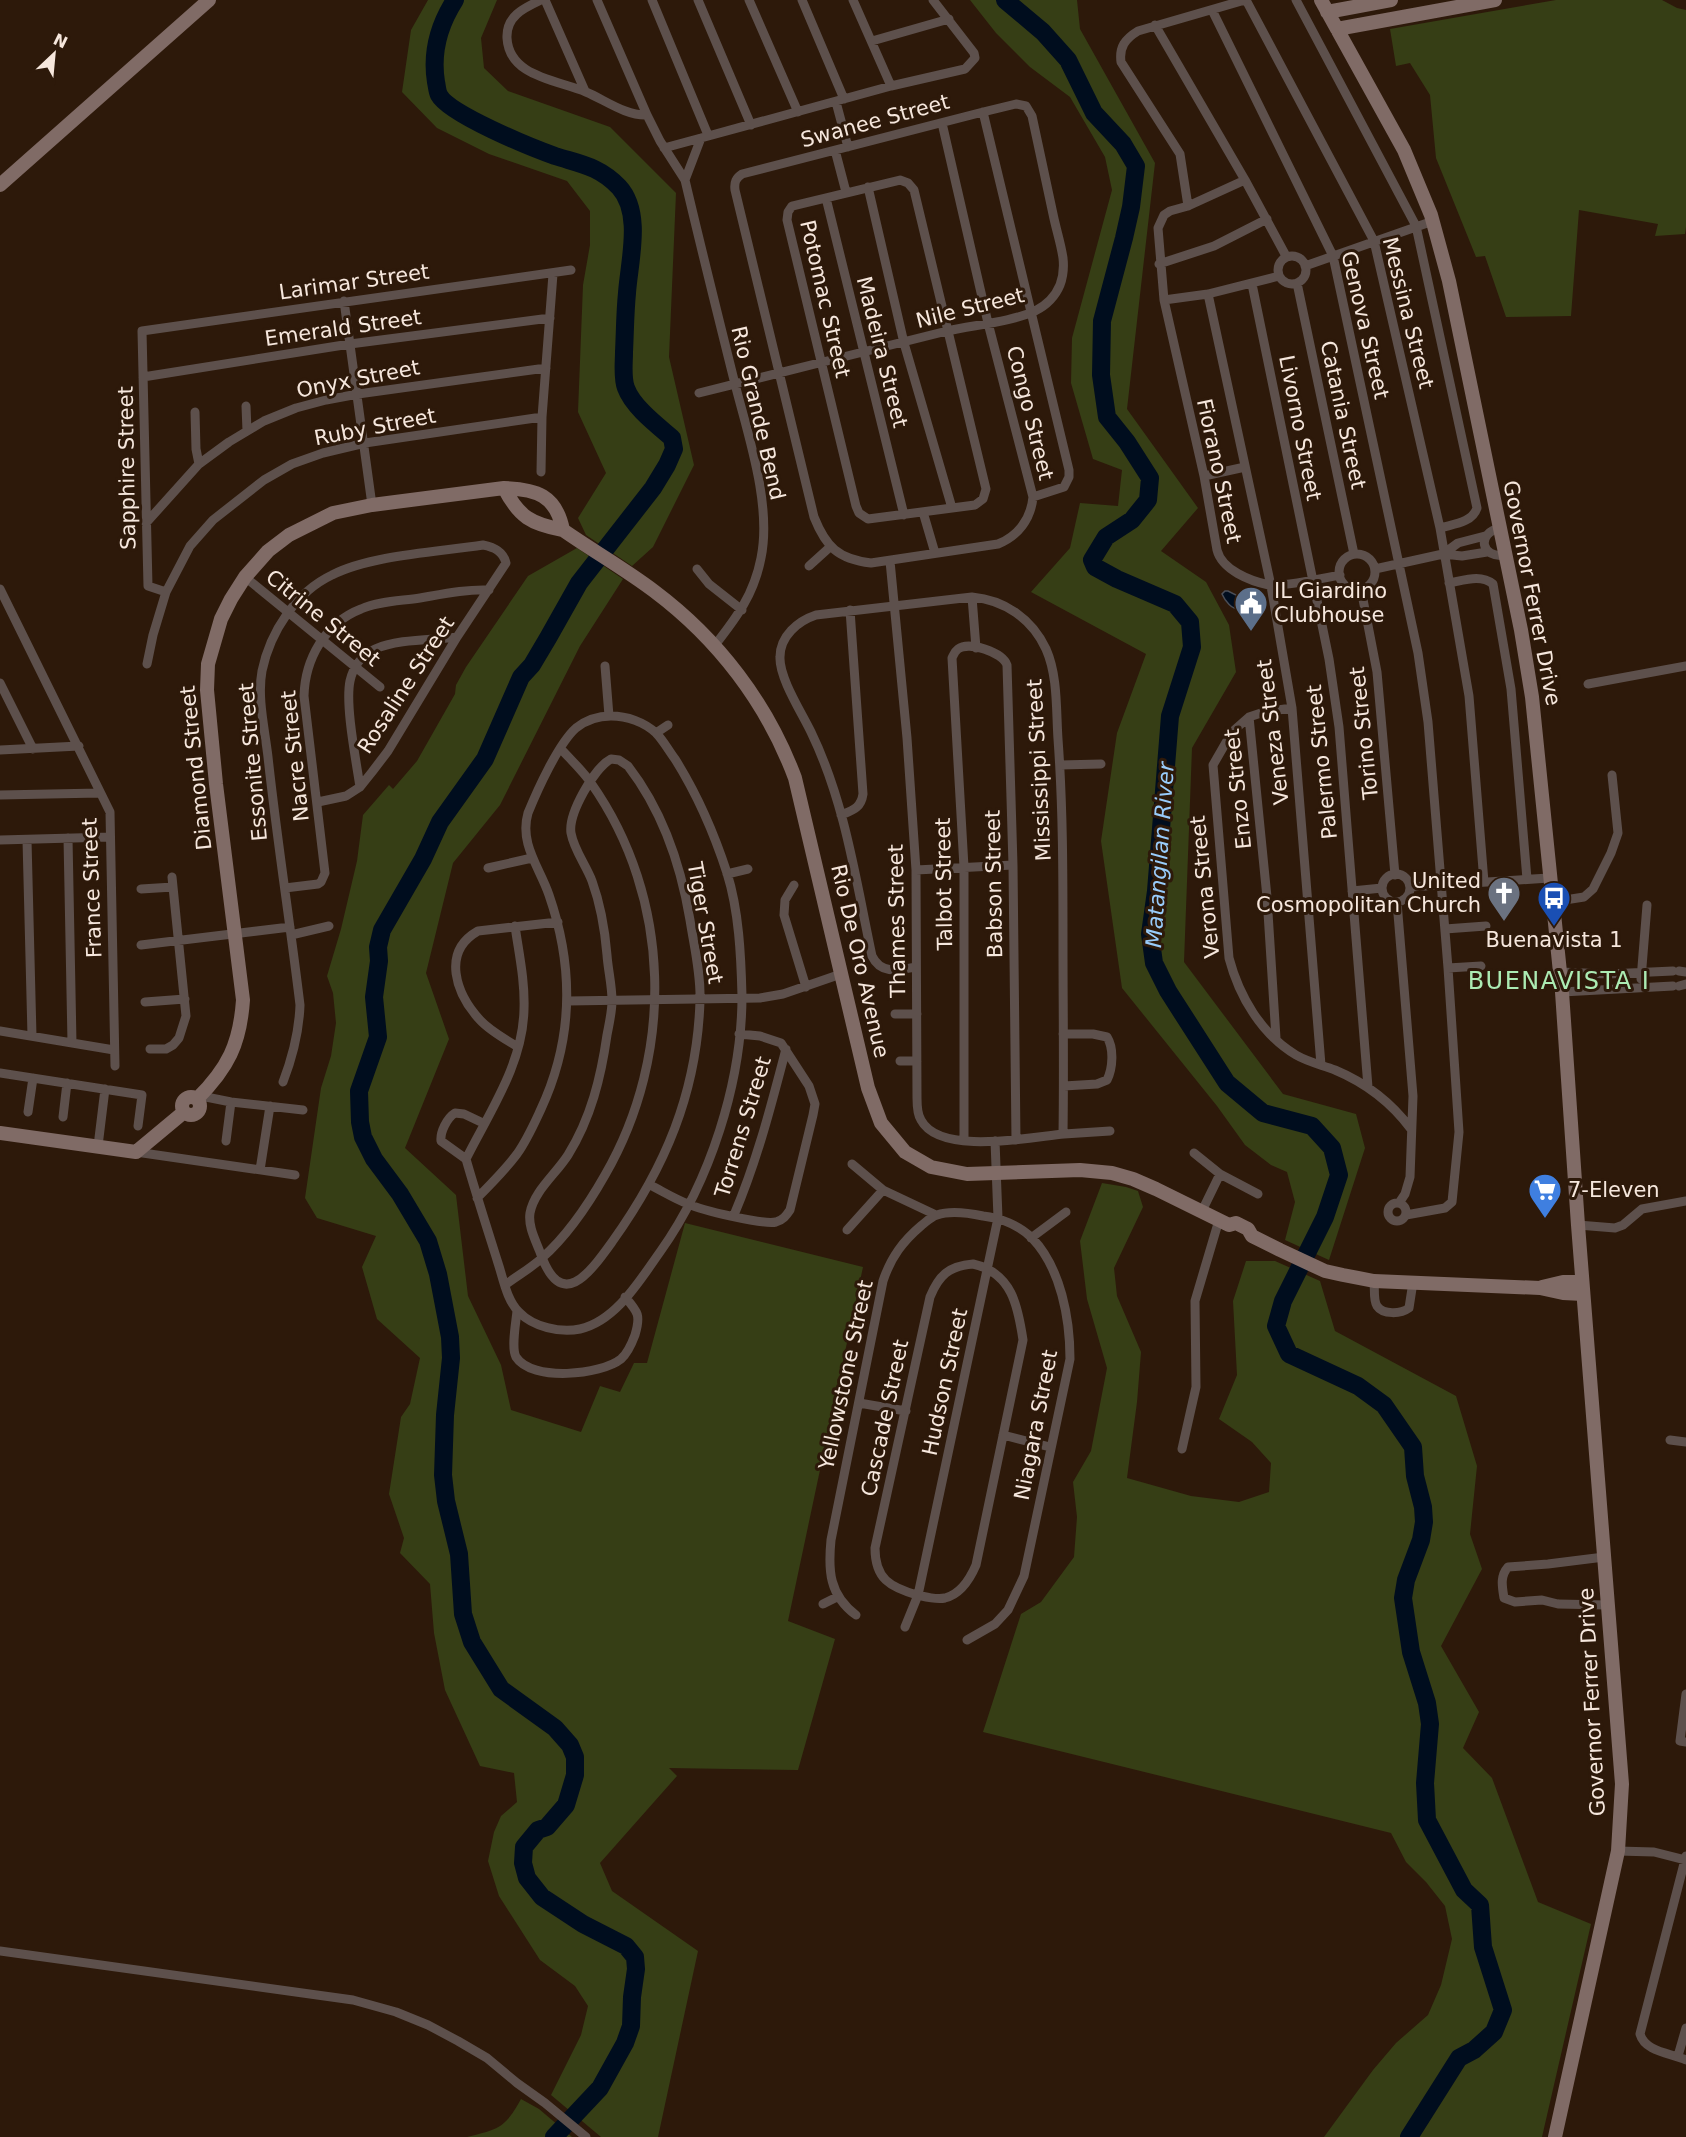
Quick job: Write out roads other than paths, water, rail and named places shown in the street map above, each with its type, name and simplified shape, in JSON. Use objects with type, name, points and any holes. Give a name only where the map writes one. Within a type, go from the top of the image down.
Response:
[{"type":"street","points":[[0,185],[209,0]]},
{"type":"street","points":[[585,92],[543,0],[518,11],[506,31],[511,56],[521,67],[632,113],[647,116]]},
{"type":"street","name":"Rio Grande Bend","points":[[597,0],[647,116],[685,180],[756,467],[764,523],[762,556],[757,576],[742,610],[715,645]]},
{"type":"street","points":[[652,0],[705,136],[685,180]]},
{"type":"street","points":[[698,0],[752,125]]},
{"type":"street","points":[[749,0],[798,112]]},
{"type":"street","points":[[802,0],[840,100],[848,147]]},
{"type":"street","points":[[854,0],[891,86]]},
{"type":"street","points":[[664,148],[891,86],[965,69],[975,58],[974,53],[933,0]]},
{"type":"street","points":[[1188,206],[1180,154],[1121,62],[1122,45],[1127,37],[1138,31],[1246,0]]},
{"type":"street","name":"Messina Street","points":[[1246,0],[1374,241],[1440,528],[1469,696],[1484,882]]},
{"type":"street","points":[[1296,0],[1416,226],[1477,508],[1476,513],[1469,520],[1440,528]]},
{"type":"street","points":[[1324,6],[1390,0]]},
{"type":"street","points":[[1337,29],[1495,0]]},
{"type":"street","name":"Governor Ferrer Drive","points":[[1324,6],[1404,150],[1433,221],[1449,281],[1521,630],[1532,697],[1562,992],[1622,1784],[1618,1851],[1556,2137]]},
{"type":"street","name":"Genova Street","points":[[1212,10],[1333,256],[1418,653],[1428,722],[1459,1132],[1454,1198],[1445,1208],[1406,1215]]},
{"type":"street","points":[[872,41],[949,19]]},
{"type":"street","points":[[1155,25],[1245,180],[1286,256]]},
{"type":"street","name":"Swanee Street","points":[[779,373],[735,190],[735,180],[742,174],[983,112],[1016,104],[1026,106]]},
{"type":"street","name":"Nile Street","points":[[699,393],[1032,312],[1050,302],[1056,293],[1063,272],[1063,259],[1032,116],[1026,106]]},
{"type":"street","points":[[983,112],[1070,470],[1064,487],[1033,497]]},
{"type":"street","name":"Congo Street","points":[[830,547],[856,561],[871,563],[998,544],[1009,539],[1024,524],[1029,514],[1033,497],[988,323],[942,123]]},
{"type":"street","points":[[835,150],[846,192]]},
{"type":"street","name":"Potomac Street","points":[[904,515],[875,519],[862,516],[856,506],[787,220],[792,206],[900,180],[908,183],[914,190],[947,331]]},
{"type":"street","name":"Fiorano Street","points":[[1245,180],[1188,206],[1170,211],[1160,222],[1158,228],[1159,264],[1164,300],[1204,476],[1219,558],[1234,572],[1271,586]]},
{"type":"street","points":[[868,187],[904,342],[952,508]]},
{"type":"street","name":"Madeira Street","points":[[826,198],[904,515]]},
{"type":"street","points":[[1159,264],[1214,246],[1266,219]]},
{"type":"street","points":[[1305,266],[1433,221]]},
{"type":"street","points":[[1286,256],[1296,256],[1304,261],[1306,274],[1297,283],[1287,283],[1279,276],[1278,266],[1286,256]]},
{"type":"street","name":"Larimar Street","points":[[142,331],[571,270]]},
{"type":"street","points":[[541,472],[542,417],[553,274]]},
{"type":"street","points":[[1164,300],[1208,294],[1279,276]]},
{"type":"street","name":"Catania Street","points":[[1297,283],[1354,554]]},
{"type":"street","name":"Livorno Street","points":[[1252,284],[1312,579]]},
{"type":"street","name":"Veneza Street","points":[[1208,294],[1271,586],[1292,708],[1321,1065]]},
{"type":"street","points":[[344,301],[372,505],[504,488],[525,489],[545,496],[553,503],[563,530]]},
{"type":"street","name":"Emerald Street","points":[[143,377],[350,344],[550,318]]},
{"type":"street","name":"Sapphire Street","points":[[142,331],[148,585],[152,589],[165,592]]},
{"type":"street","points":[[904,515],[980,503],[986,489],[947,331]]},
{"type":"street","name":"Onyx Street","points":[[146,523],[199,464],[264,421],[296,408],[358,394],[546,368]]},
{"type":"street","points":[[779,373],[814,518],[830,547],[809,566]]},
{"type":"street","points":[[246,405],[247,431]]},
{"type":"street","points":[[195,412],[196,449],[199,464]]},
{"type":"street","name":"Ruby Street","points":[[147,664],[165,592],[190,546],[213,520],[239,498],[292,464],[322,453],[365,443],[542,417]]},
{"type":"street","points":[[1204,476],[1245,467]]},
{"type":"street","name":"Rio De Oro Avenue","points":[[504,488],[515,507],[529,520],[563,530],[627,572],[677,610],[715,645],[740,676],[783,747],[795,778],[806,821],[868,1088],[881,1123],[905,1152],[931,1167],[966,1174],[1080,1170],[1112,1173],[1133,1179],[1224,1222],[1236,1223],[1248,1229],[1252,1236],[1324,1270],[1374,1281],[1540,1288],[1563,1293],[1583,1288]]},
{"type":"street","name":"Diamond Street","points":[[136,1152],[184,1112],[182,1106],[185,1100],[191,1097],[199,1098],[217,1079],[236,1045],[242,1026],[243,1000],[233,933],[209,720],[208,664],[221,619],[245,577],[268,551],[289,535],[333,513],[372,505]]},
{"type":"street","points":[[923,512],[934,553]]},
{"type":"street","points":[[1443,554],[1458,543],[1485,536],[1491,530],[1500,528]]},
{"type":"street","points":[[1485,536],[1484,544],[1487,552]]},
{"type":"street","name":"Essonite Street","points":[[283,1082],[295,1050],[300,1005],[271,784],[261,686],[262,671],[268,651],[288,613],[300,598],[330,575],[368,562],[483,545],[497,549],[505,558],[506,563]]},
{"type":"street","points":[[1375,569],[1443,554],[1462,556],[1487,552],[1496,557],[1505,555]]},
{"type":"street","points":[[1354,554],[1367,557],[1375,569],[1372,581],[1361,589],[1348,587],[1340,575],[1342,562],[1354,554]]},
{"type":"street","name":"Thames Street","points":[[890,561],[908,738],[916,870],[917,1110],[921,1122],[932,1132],[944,1138],[964,1140],[1016,1140],[1110,1131]]},
{"type":"street","name":"Rosaline Street","points":[[318,802],[346,796],[360,787],[388,751],[506,563]]},
{"type":"street","points":[[697,569],[709,584],[742,610]]},
{"type":"street","points":[[1271,586],[1340,575]]},
{"type":"street","name":"Citrine Street","points":[[245,577],[380,687]]},
{"type":"street","points":[[1449,583],[1486,578],[1493,584],[1511,689],[1527,879]]},
{"type":"street","name":"Palermo Street","points":[[1312,579],[1329,659],[1339,727],[1368,1087]]},
{"type":"street","name":"Torino Street","points":[[1361,589],[1377,672],[1395,874]]},
{"type":"street","name":"France Street","points":[[1,590],[110,812],[115,1066]]},
{"type":"street","name":"Nacre Street","points":[[285,888],[318,884],[325,873],[304,696],[306,671],[321,640],[339,621],[361,609],[378,604],[489,590]]},
{"type":"street","points":[[972,597],[976,648]]},
{"type":"street","name":"Mississippi Street","points":[[916,967],[888,970],[875,963],[841,815],[824,759],[784,676],[780,656],[786,638],[794,626],[816,615],[972,597],[995,601],[1027,621],[1038,634],[1047,652],[1053,677],[1060,765],[1063,1134]]},
{"type":"street","points":[[841,815],[855,810],[860,805],[863,794],[850,610]]},
{"type":"street","points":[[360,787],[349,699],[350,681],[355,667],[364,655],[376,648],[391,644],[457,638]]},
{"type":"street","name":"Talbot Street","points":[[964,1140],[964,867],[952,658],[961,647],[976,648]]},
{"type":"street","name":"Babson Street","points":[[976,648],[1000,654],[1007,665],[1013,865],[1016,1140]]},
{"type":"street","points":[[605,666],[609,716]]},
{"type":"street","points":[[1588,684],[1686,666]]},
{"type":"street","points":[[0,683],[33,749]]},
{"type":"street","points":[[1249,717],[1264,712],[1292,708]]},
{"type":"street","points":[[477,1198],[518,1152],[533,1128],[550,1090],[560,1057],[568,1001],[565,958],[558,922],[549,893],[532,858],[527,842],[525,822],[532,803],[568,736],[588,721],[609,716],[625,716],[656,733],[686,777],[708,824],[728,874],[739,934],[742,998],[739,1034],[723,1122],[704,1173],[689,1205],[665,1245],[625,1297],[593,1325],[560,1330],[545,1327],[517,1311],[505,1285],[477,1198],[466,1159],[441,1141],[440,1136],[448,1119],[455,1113],[483,1123]]},
{"type":"street","name":"Enzo Street","points":[[1249,717],[1268,897],[1276,1038]]},
{"type":"street","name":"Verona Street","points":[[1249,717],[1232,732],[1213,765],[1229,958],[1235,980],[1244,999],[1276,1038],[1294,1054],[1368,1087],[1389,1104],[1411,1129]]},
{"type":"street","points":[[656,733],[668,725]]},
{"type":"street","points":[[0,750],[79,746]]},
{"type":"street","points":[[505,1285],[542,1258],[573,1224],[617,1154],[632,1119],[647,1070],[656,1000],[656,966],[639,881],[610,814],[590,781],[561,749]]},
{"type":"street","name":"Tiger Street","points":[[542,1258],[550,1275],[557,1282],[565,1285],[574,1283],[586,1275],[650,1185],[681,1117],[690,1077],[700,999],[687,901],[664,827],[635,775],[619,760],[611,759],[603,763],[590,781]]},
{"type":"street","points":[[1060,765],[1101,764]]},
{"type":"street","points":[[1552,902],[1584,897],[1593,889],[1611,853],[1618,833],[1612,775]]},
{"type":"street","points":[[542,1258],[530,1223],[531,1211],[534,1201],[571,1149],[596,1095],[612,1001],[605,939],[593,883],[571,832],[573,817],[590,781]]},
{"type":"street","points":[[0,795],[100,793]]},
{"type":"street","points":[[0,840],[110,837]]},
{"type":"street","points":[[68,838],[72,1043]]},
{"type":"street","points":[[27,840],[32,1036]]},
{"type":"street","points":[[488,868],[532,858]]},
{"type":"street","points":[[916,870],[1013,865]]},
{"type":"street","points":[[728,874],[748,869]]},
{"type":"street","points":[[1395,874],[1406,878],[1410,887],[1407,898],[1397,902],[1387,898],[1382,888],[1388,878],[1395,874]]},
{"type":"street","points":[[150,1049],[166,1049],[173,1045],[179,1038],[186,1016],[172,877]]},
{"type":"street","points":[[1410,887],[1549,878]]},
{"type":"street","points":[[794,885],[785,900],[784,915],[806,987]]},
{"type":"street","points":[[141,889],[173,887]]},
{"type":"street","points":[[1352,891],[1382,888]]},
{"type":"street","points":[[1397,902],[1413,1096],[1410,1177],[1405,1194],[1398,1203],[1391,1205],[1388,1213],[1396,1221],[1406,1215],[1405,1207],[1398,1203]]},
{"type":"street","points":[[1641,987],[1647,905]]},
{"type":"street","points":[[518,1047],[495,1033],[480,1020],[459,989],[456,959],[468,937],[478,931],[558,922]]},
{"type":"street","points":[[141,945],[233,933],[291,931],[329,926]]},
{"type":"street","points":[[466,1159],[506,1083],[522,1033],[524,993],[515,926]]},
{"type":"street","points":[[1444,929],[1485,926]]},
{"type":"street","points":[[1448,968],[1481,966]]},
{"type":"street","points":[[1560,972],[1608,974],[1679,971]]},
{"type":"street","points":[[568,1001],[759,998],[806,987],[841,974]]},
{"type":"street","points":[[1608,974],[1609,990]]},
{"type":"street","points":[[1562,992],[1679,985]]},
{"type":"street","points":[[145,1002],[185,999]]},
{"type":"street","points":[[894,1014],[917,1014]]},
{"type":"street","points":[[0,1031],[114,1050]]},
{"type":"street","points":[[650,1185],[689,1205],[771,1222],[782,1220],[790,1210],[814,1104],[809,1086],[786,1049],[775,1040],[760,1035],[739,1034]]},
{"type":"street","points":[[1063,1034],[1101,1034],[1107,1038],[1111,1050],[1111,1068],[1107,1080],[1097,1084],[1064,1086]]},
{"type":"street","name":"Torrens Street","points":[[734,1215],[765,1132],[786,1049]]},
{"type":"street","points":[[900,1061],[917,1060]]},
{"type":"street","points":[[0,1073],[142,1095],[138,1126]]},
{"type":"street","points":[[28,1112],[33,1078]]},
{"type":"street","points":[[63,1117],[67,1083]]},
{"type":"street","points":[[98,1146],[105,1089]]},
{"type":"street","points":[[199,1098],[303,1110]]},
{"type":"street","points":[[226,1141],[231,1102]]},
{"type":"street","points":[[260,1170],[270,1106]]},
{"type":"street","points":[[0,1133],[295,1175]]},
{"type":"street","name":"Hudson Street","points":[[905,1627],[918,1595],[998,1218],[995,1141]]},
{"type":"street","points":[[1194,1153],[1220,1174],[1258,1194]]},
{"type":"street","points":[[852,1164],[883,1190],[936,1215],[952,1212],[998,1218]]},
{"type":"street","points":[[1202,1211],[1220,1174]]},
{"type":"street","points":[[847,1230],[883,1190]]},
{"type":"street","points":[[1578,1225],[1615,1228],[1623,1225],[1642,1209],[1686,1201]]},
{"type":"street","points":[[1031,1238],[1066,1212]]},
{"type":"street","name":"Yellowstone Street","points":[[837,1597],[831,1578],[829,1558],[831,1540],[883,1281],[890,1261],[912,1234],[936,1215]]},
{"type":"street","name":"Niagara Street","points":[[968,1640],[995,1624],[1008,1610],[1024,1576],[1070,1359],[1070,1342],[1062,1300],[1056,1278],[1045,1256],[1031,1238],[998,1218]]},
{"type":"street","points":[[1182,1449],[1196,1387],[1196,1301],[1224,1222]]},
{"type":"street","name":"Cascade Street","points":[[973,1264],[987,1267],[999,1274],[1009,1289],[1020,1322],[1023,1340],[980,1550],[972,1574],[956,1593],[944,1598],[918,1595],[889,1584],[875,1562],[875,1548],[906,1411],[930,1297],[936,1282],[947,1271],[961,1265],[973,1264]]},
{"type":"street","points":[[1374,1281],[1375,1303],[1378,1308],[1393,1312],[1406,1311],[1413,1282]]},
{"type":"street","points":[[517,1311],[514,1351],[516,1358],[523,1364],[548,1373],[586,1372],[622,1358],[631,1344],[638,1319],[637,1311],[625,1297]]},
{"type":"street","points":[[859,1403],[906,1411]]},
{"type":"street","points":[[1003,1435],[1050,1448]]},
{"type":"street","points":[[1670,1440],[1686,1442]]},
{"type":"street","points":[[1030,1552],[1041,1554]]},
{"type":"street","points":[[1604,1557],[1508,1567],[1502,1577],[1502,1586],[1504,1598],[1515,1602],[1542,1600],[1558,1604],[1607,1605]]},
{"type":"street","points":[[824,1604],[837,1597],[856,1615]]},
{"type":"street","points":[[1686,1694],[1680,1741],[1686,1742]]},
{"type":"street","points":[[1618,1851],[1654,1852],[1685,1858],[1640,2034],[1641,2039],[1651,2048],[1682,2058],[1686,2028]]},
{"type":"street","points":[[0,1951],[353,2000],[396,2012],[428,2025],[487,2058],[586,2137]]},
{"type":"water","points":[[1225,591],[1244,599],[1245,602],[1240,609],[1232,607],[1227,602],[1222,594]]},
{"type":"waterway","points":[[455,0],[441,29],[436,49],[435,71],[439,95],[458,111],[492,130],[544,152],[597,170],[612,180],[626,198],[631,210],[633,238],[626,308],[625,384],[629,395],[640,409],[672,438],[674,449],[653,488],[579,583],[532,665],[521,677],[485,759],[440,822],[423,859],[382,930],[378,947],[379,961],[374,997],[378,1037],[359,1091],[363,1137],[374,1159],[400,1194],[428,1241],[438,1274],[450,1337],[451,1358],[445,1415],[443,1475],[446,1501],[459,1554],[463,1614],[472,1642],[501,1689],[555,1728],[570,1745],[575,1757],[575,1775],[566,1805],[547,1827],[538,1830],[524,1847],[523,1863],[527,1878],[542,1897],[583,1924],[626,1946],[635,1957],[631,2026],[625,2043],[600,2088],[554,2137]]},
{"type":"waterway","name":"Matangilan River","points":[[1005,0],[1043,32],[1068,60],[1094,113],[1123,144],[1136,166],[1131,207],[1102,321],[1101,375],[1107,417],[1127,442],[1150,478],[1148,500],[1132,520],[1106,537],[1092,560],[1095,567],[1117,579],[1175,604],[1190,622],[1192,647],[1170,716],[1156,891],[1150,934],[1154,963],[1168,991],[1227,1083],[1263,1113],[1312,1126],[1332,1148],[1339,1175],[1325,1217],[1283,1301],[1276,1326],[1289,1354],[1358,1386],[1384,1405],[1413,1447],[1415,1476],[1423,1507],[1424,1522],[1421,1540],[1406,1580],[1403,1598],[1411,1652],[1427,1703],[1430,1724],[1425,1783],[1427,1820],[1464,1890],[1480,1905],[1483,1947],[1503,2010],[1494,2032],[1474,2050],[1459,2058],[1409,2137]]},
{"type":"place","name":"IL Giardino Clubhouse","points":[[1251,632]]},
{"type":"place","name":"United Cosmopolitan Church","points":[[1504,922]]},
{"type":"place","name":"Buenavista 1","points":[[1554,927]]},
{"type":"place","name":"7-Eleven","points":[[1545,1219]]},
{"type":"district","name":"BUENAVISTA I","points":[[1559,981]]}]
